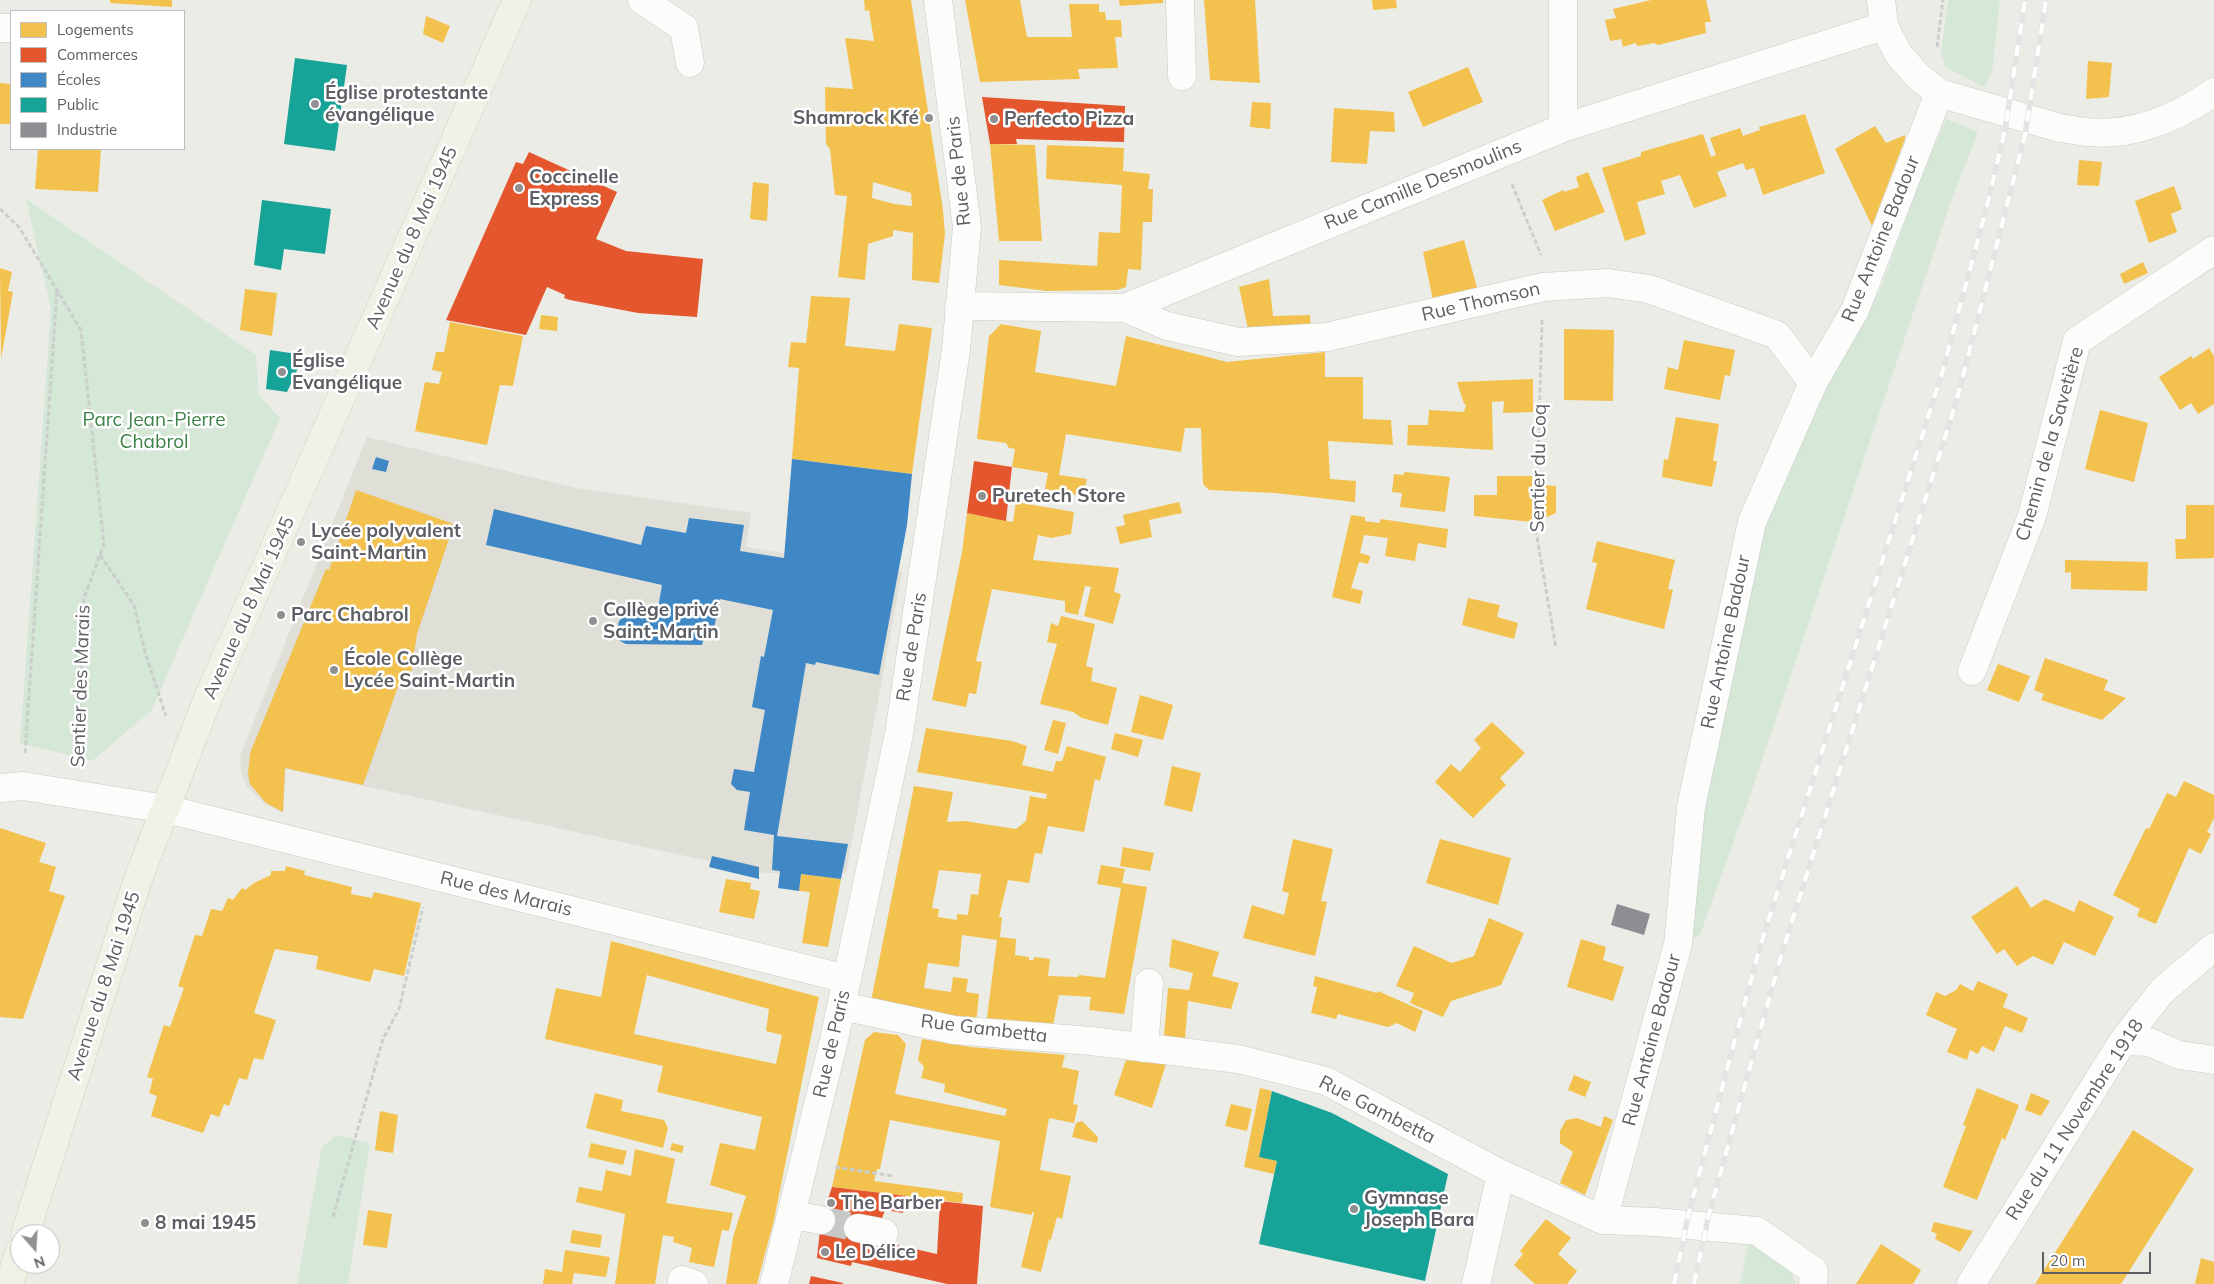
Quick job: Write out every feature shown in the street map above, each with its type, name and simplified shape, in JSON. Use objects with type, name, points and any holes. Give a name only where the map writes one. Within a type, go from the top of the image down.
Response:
[{"type":"main road","name":"Avenue du 8 Mai 1945","points":[[28,1224],[137,882],[190,742],[518,0]]},
{"type":"street","points":[[642,0],[684,28],[690,63]]},
{"type":"street","name":"Rue de Paris","points":[[774,1284],[842,1006],[898,734],[956,350],[967,227],[938,0]]},
{"type":"street","points":[[1180,0],[1182,76]]},
{"type":"street","points":[[1563,0],[1563,128]]},
{"type":"street","points":[[1883,13],[1899,55],[1929,85],[2050,125],[2092,133],[2144,127],[2174,116],[2214,92]]},
{"type":"street","name":"Rue Camille Desmoulins","points":[[959,306],[1125,308],[1563,128],[1883,13]]},
{"type":"street","name":"Rue Antoine Badour","points":[[1603,1220],[1678,944],[1691,807],[1752,522],[1813,383],[1856,310],[1929,85]]},
{"type":"street","name":"Chemin de la Savetière","points":[[1972,671],[2032,516],[2078,341],[2214,250]]},
{"type":"street","name":"Rue Thomson","points":[[1125,308],[1167,326],[1238,342],[1327,337],[1548,286],[1608,283],[1649,290],[1776,336],[1813,383]]},
{"type":"street","name":"Rue des Marais","points":[[12,787],[77,794],[166,809],[847,979]]},
{"type":"street","name":"Rue du 11 Novembre 1918","points":[[1971,1284],[2123,1041],[2162,991],[2214,947]]},
{"type":"street","points":[[1144,1048],[1149,983]]},
{"type":"street","name":"Rue Gambetta","points":[[842,1006],[954,1030],[1238,1059],[1326,1081],[1501,1174],[1603,1220],[1656,1222],[1757,1231],[1814,1270],[1814,1284]]},
{"type":"street","points":[[2123,1041],[2149,1042],[2179,1055],[2214,1060]]},
{"type":"street","points":[[1476,1284],[1501,1174]]},
{"type":"street","points":[[791,1215],[822,1220]]},
{"type":"path","points":[[1929,85],[1934,66],[1943,0]]},
{"type":"path","points":[[1510,178],[1548,286]]},
{"type":"path","name":"Sentier des Marais","points":[[0,209],[18,227],[82,330],[104,544],[84,598],[77,794]]},
{"type":"path","name":"Sentier du Coq","points":[[1548,286],[1536,531],[1556,648]]},
{"type":"path","points":[[12,787],[56,289]]},
{"type":"path","points":[[100,555],[134,605],[144,652],[171,730],[190,742]]},
{"type":"path","points":[[333,1217],[383,1039],[399,1009],[430,875]]},
{"type":"path","points":[[833,1166],[894,1176]]},
{"type":"shaded area","name":"Collège privé Saint-Martin","points":[[367,437],[576,488],[751,513],[746,547],[902,572],[846,873],[764,873],[286,769],[283,813],[265,804],[247,787],[241,772],[240,756]]},
{"type":"green space","points":[[1948,0],[2000,0],[1992,72],[1984,87],[1945,67],[1941,53]]},
{"type":"green space","points":[[1946,119],[1978,132],[1949,207],[1751,793],[1700,935],[1687,941],[1698,813],[1764,521],[1822,393],[1882,286],[1916,190]]},
{"type":"green space","name":"Parc Jean-Pierre Chabrol","points":[[26,199],[256,355],[259,395],[280,418],[151,711],[92,761],[20,743],[51,309]]},
{"type":"green space","points":[[337,1135],[370,1143],[348,1284],[297,1284],[322,1147]]},
{"type":"green space","points":[[1749,1238],[1790,1268],[1796,1284],[1740,1284]]},
{"type":"building: Logements","points":[[110,0],[172,0],[172,7],[110,3]]},
{"type":"building: Logements","points":[[864,0],[911,0],[943,210],[945,234],[939,283],[912,280],[913,233],[893,230],[893,236],[868,244],[865,280],[838,277],[847,196],[835,195],[830,149],[826,144],[825,87],[853,89],[845,38],[874,41],[869,10],[865,11]],"holes":[[[873,182],[911,193],[912,206],[894,204],[872,198]]]},
{"type":"building: Logements","points":[[965,0],[1020,0],[1027,37],[1072,37],[1069,4],[1099,4],[1099,12],[1105,12],[1106,20],[1121,20],[1122,37],[1115,37],[1118,68],[1078,69],[1080,79],[980,82]]},
{"type":"building: Logements","points":[[1119,0],[1163,0],[1163,3],[1120,6]]},
{"type":"building: Logements","points":[[1204,0],[1255,0],[1260,83],[1210,80]]},
{"type":"building: Logements","points":[[1372,0],[1396,0],[1397,8],[1373,10]]},
{"type":"building: Logements","points":[[1651,0],[1706,0],[1711,22],[1705,22],[1706,33],[1658,45],[1654,43],[1638,46],[1635,43],[1623,47],[1621,39],[1610,41],[1605,20],[1616,18],[1613,9]]},
{"type":"building: Logements","points":[[426,16],[450,26],[443,43],[423,34]]},
{"type":"building: Logements","points":[[2088,61],[2112,63],[2109,97],[2086,99]]},
{"type":"building: Logements","points":[[1468,67],[1483,102],[1423,127],[1408,92]]},
{"type":"building: Logements","points":[[0,83],[10,84],[10,124],[0,124]]},
{"type":"building: Logements","points":[[1252,102],[1271,103],[1270,129],[1250,127]]},
{"type":"building: Logements","points":[[1334,108],[1394,112],[1395,132],[1370,131],[1367,164],[1331,162]]},
{"type":"building: Logements","points":[[1805,114],[1825,173],[1763,195],[1754,168],[1746,170],[1743,163],[1717,172],[1727,196],[1694,208],[1680,175],[1661,181],[1665,194],[1637,202],[1646,234],[1625,241],[1602,168],[1641,156],[1641,152],[1703,134],[1711,157],[1716,155],[1710,138],[1740,128],[1743,136],[1760,130],[1759,127]]},
{"type":"building: Logements","points":[[1875,126],[1886,143],[1905,135],[1905,139],[1872,226],[1835,149]]},
{"type":"building: Logements","points":[[990,144],[1035,145],[1042,241],[999,241]]},
{"type":"building: Logements","points":[[1047,145],[1124,148],[1123,171],[1150,174],[1148,189],[1153,189],[1152,222],[1143,222],[1141,270],[1128,269],[1126,287],[1117,290],[1047,291],[999,285],[999,260],[1097,266],[1099,232],[1120,233],[1122,185],[1046,179]]},
{"type":"building: Logements","points":[[38,150],[101,150],[98,192],[35,189]]},
{"type":"building: Logements","points":[[2079,160],[2102,162],[2099,186],[2077,185]]},
{"type":"building: Logements","points":[[1588,172],[1605,212],[1555,231],[1542,200],[1563,190],[1564,192],[1579,187],[1576,177]]},
{"type":"building: Logements","points":[[753,182],[769,184],[767,221],[750,219]]},
{"type":"building: Logements","points":[[2174,186],[2182,209],[2171,214],[2177,232],[2149,243],[2135,201]]},
{"type":"building: Logements","points":[[1464,240],[1479,295],[1434,305],[1423,252]]},
{"type":"building: Logements","points":[[2143,262],[2148,273],[2124,284],[2120,274]]},
{"type":"building: Logements","points":[[0,268],[12,272],[8,291],[13,292],[1,359]]},
{"type":"building: Logements","points":[[1269,279],[1273,316],[1310,315],[1311,333],[1249,334],[1239,287]]},
{"type":"building: Logements","points":[[245,289],[277,293],[272,336],[240,330]]},
{"type":"building: Logements","points":[[811,296],[850,298],[845,346],[895,351],[899,324],[932,328],[912,474],[792,459],[799,368],[788,367],[791,342],[806,343]]},
{"type":"building: Logements","points":[[541,315],[558,317],[557,331],[539,329]]},
{"type":"building: Logements","points":[[450,322],[523,336],[513,386],[500,385],[487,445],[415,431],[425,382],[439,384],[442,372],[432,370],[436,352],[444,352]]},
{"type":"building: Logements","points":[[1001,324],[1041,331],[1035,372],[1116,386],[1126,336],[1227,362],[1325,352],[1325,377],[1363,377],[1363,419],[1391,420],[1393,445],[1328,441],[1330,479],[1356,481],[1355,502],[1275,493],[1209,490],[1203,484],[1201,428],[1185,428],[1181,452],[1066,434],[1059,475],[1087,479],[1083,496],[1045,489],[1048,473],[1012,467],[1015,449],[1009,448],[1006,443],[977,439],[989,336]]},
{"type":"building: Logements","points":[[1564,329],[1614,330],[1613,401],[1564,400]]},
{"type":"building: Logements","points":[[1684,340],[1735,350],[1730,376],[1725,375],[1720,400],[1664,389],[1668,367],[1678,370]]},
{"type":"building: Logements","points":[[2209,348],[2214,356],[2214,404],[2198,414],[2191,403],[2180,410],[2159,377],[2191,356],[2193,359]]},
{"type":"building: Logements","points":[[1533,379],[1533,412],[1503,413],[1504,401],[1492,402],[1493,450],[1407,445],[1408,425],[1428,425],[1429,410],[1464,412],[1466,404],[1464,404],[1457,382]]},
{"type":"building: Logements","points":[[2100,410],[2148,423],[2134,482],[2085,469]]},
{"type":"building: Logements","points":[[1676,417],[1719,424],[1713,461],[1717,461],[1712,487],[1662,477],[1664,459],[1668,460]]},
{"type":"building: Logements","points":[[1405,472],[1450,477],[1445,512],[1400,507],[1402,493],[1392,492],[1394,474],[1403,475]]},
{"type":"building: Logements","points":[[1497,476],[1532,476],[1532,522],[1474,516],[1474,495],[1497,495]]},
{"type":"building: Logements","points":[[1540,485],[1556,486],[1556,513],[1540,520]]},
{"type":"building: Logements","points":[[356,490],[454,524],[417,634],[410,680],[401,678],[363,785],[285,768],[283,812],[266,803],[250,784],[248,774],[250,753],[326,569],[329,570]]},
{"type":"building: Logements","points":[[1016,502],[1074,512],[1071,534],[1051,538],[1038,535],[1033,560],[1119,568],[1114,592],[1121,594],[1113,624],[1084,616],[1091,587],[1085,586],[1078,615],[1065,612],[1065,601],[992,589],[976,661],[982,662],[976,694],[969,693],[966,707],[932,700],[962,552],[967,513],[1013,522]]},
{"type":"building: Logements","points":[[1179,502],[1182,513],[1149,520],[1152,537],[1120,544],[1116,527],[1125,525],[1123,515]]},
{"type":"building: Logements","points":[[2186,505],[2214,505],[2214,558],[2176,559],[2175,539],[2186,539]]},
{"type":"building: Logements","points":[[1351,515],[1365,517],[1365,521],[1379,523],[1381,519],[1448,529],[1446,548],[1418,543],[1415,561],[1385,556],[1388,538],[1364,535],[1360,553],[1370,556],[1370,558],[1368,564],[1359,562],[1351,588],[1363,591],[1360,604],[1332,597]]},
{"type":"building: Logements","points":[[1597,541],[1675,560],[1668,589],[1673,590],[1664,629],[1586,609],[1597,563],[1592,562]]},
{"type":"building: Logements","points":[[2065,560],[2148,562],[2147,591],[2071,589],[2071,572],[2065,573]]},
{"type":"building: Logements","points":[[1468,598],[1500,605],[1497,617],[1518,623],[1514,639],[1462,625]]},
{"type":"building: Logements","points":[[1061,616],[1095,624],[1086,666],[1093,668],[1091,681],[1117,688],[1108,725],[1082,718],[1073,712],[1040,704],[1057,644],[1047,642],[1051,623],[1058,626]]},
{"type":"building: Logements","points":[[2045,658],[2108,680],[2104,690],[2126,698],[2102,720],[2041,700],[2044,694],[2034,690]]},
{"type":"building: Logements","points":[[1998,664],[2030,676],[2019,702],[1987,690]]},
{"type":"building: Logements","points":[[1140,695],[1173,705],[1163,740],[1131,732]]},
{"type":"building: Logements","points":[[1053,720],[1066,723],[1058,754],[1044,750]]},
{"type":"building: Logements","points":[[1492,722],[1525,753],[1500,778],[1506,785],[1473,818],[1435,782],[1451,764],[1460,772],[1481,748],[1474,740]]},
{"type":"building: Logements","points":[[926,728],[1012,741],[1027,746],[1022,765],[1053,772],[1056,761],[1062,761],[1067,746],[1106,757],[1100,781],[1095,779],[1084,832],[1048,826],[1042,854],[1035,853],[1029,883],[1008,880],[999,917],[1002,917],[1000,937],[1016,939],[1015,955],[1029,957],[1029,960],[1033,960],[1035,957],[1050,959],[1048,976],[1078,977],[1079,975],[1105,978],[1121,888],[1097,884],[1101,865],[1125,869],[1122,883],[1147,887],[1124,1014],[1089,1010],[1091,997],[1059,995],[1053,1026],[986,1025],[997,940],[962,935],[959,967],[928,963],[924,988],[951,992],[953,977],[968,979],[966,992],[979,994],[976,1024],[871,1001],[914,786],[953,792],[947,822],[964,821],[1016,829],[1026,821],[1030,796],[1046,799],[1047,794],[917,772]],"holes":[[[939,870],[981,874],[978,895],[971,894],[968,915],[957,914],[957,920],[938,917],[939,909],[932,908]]]},
{"type":"building: Logements","points":[[1115,733],[1143,740],[1138,757],[1111,749]]},
{"type":"building: Logements","points":[[1172,766],[1201,773],[1192,812],[1164,805]]},
{"type":"building: Logements","points":[[2184,781],[2214,795],[2214,818],[2207,832],[2211,834],[2201,854],[2189,848],[2156,924],[2137,916],[2140,909],[2113,895],[2146,828],[2149,829],[2167,793],[2176,797]]},
{"type":"building: Logements","points":[[0,828],[46,843],[39,862],[56,867],[49,891],[65,896],[23,1019],[0,1017]]},
{"type":"building: Logements","points":[[1293,839],[1333,849],[1321,901],[1327,902],[1315,956],[1243,938],[1252,905],[1284,915],[1289,893],[1282,891]]},
{"type":"building: Logements","points":[[1440,839],[1511,858],[1498,905],[1426,883]]},
{"type":"building: Logements","points":[[1123,847],[1154,853],[1150,871],[1120,866]]},
{"type":"building: Logements","points":[[286,866],[305,871],[304,875],[352,887],[351,894],[372,898],[374,892],[421,903],[404,976],[374,969],[370,982],[316,969],[318,956],[275,949],[254,1013],[276,1020],[263,1060],[254,1058],[247,1080],[239,1078],[229,1106],[224,1104],[219,1117],[211,1114],[203,1133],[151,1116],[157,1096],[149,1093],[153,1079],[147,1077],[164,1025],[170,1027],[184,988],[178,986],[195,935],[202,936],[211,909],[222,911],[228,898],[233,900],[242,888],[245,890],[254,883],[271,875],[271,871],[285,871]]},
{"type":"building: Logements","points":[[801,874],[841,879],[828,947],[802,943],[810,892],[799,891]]},
{"type":"building: Logements","points":[[726,879],[751,883],[750,889],[760,891],[754,919],[719,912]]},
{"type":"building: Logements","points":[[2017,886],[2031,908],[2045,899],[2074,912],[2079,900],[2114,917],[2095,956],[2064,942],[2053,965],[2033,956],[2017,966],[2004,949],[1997,954],[1971,917]]},
{"type":"building: Logements","points":[[1489,918],[1524,933],[1501,985],[1451,1001],[1443,1017],[1410,1003],[1414,993],[1396,986],[1414,946],[1452,963],[1474,956]]},
{"type":"building: Logements","points":[[1172,939],[1219,952],[1212,976],[1239,983],[1231,1009],[1188,1001],[1185,1039],[1164,1036],[1168,988],[1189,990],[1193,973],[1169,967]]},
{"type":"building: Logements","points":[[1581,939],[1606,947],[1603,960],[1624,967],[1613,1001],[1567,987]]},
{"type":"building: Logements","points":[[611,941],[819,997],[774,1220],[757,1284],[726,1284],[733,1237],[746,1196],[710,1185],[720,1143],[755,1150],[762,1117],[657,1092],[663,1066],[545,1039],[556,988],[601,997]],"holes":[[[647,975],[769,1009],[766,1031],[782,1035],[776,1064],[634,1034]]]},
{"type":"building: Logements","points":[[1315,976],[1377,993],[1378,991],[1423,1011],[1415,1032],[1397,1023],[1388,1027],[1338,1014],[1336,1019],[1311,1013],[1317,987],[1313,986]]},
{"type":"building: Logements","points":[[1978,981],[2008,994],[2003,1007],[2028,1018],[2022,1033],[2005,1026],[1994,1052],[1982,1046],[1978,1054],[1970,1050],[1967,1060],[1947,1052],[1957,1029],[1926,1015],[1936,992],[1945,996],[1956,990],[1960,984],[1973,991]]},
{"type":"building: Logements","points":[[874,1032],[898,1035],[906,1044],[895,1094],[1005,1116],[1007,1109],[944,1092],[945,1084],[921,1078],[924,1067],[918,1060],[922,1039],[971,1047],[1065,1055],[1062,1067],[1079,1071],[1073,1104],[1078,1105],[1074,1123],[1049,1118],[1040,1170],[1071,1176],[1062,1219],[1057,1217],[1051,1240],[1049,1239],[1041,1272],[1021,1267],[1034,1213],[1032,1212],[1032,1215],[990,1207],[1000,1141],[890,1120],[880,1169],[877,1169],[874,1181],[963,1193],[962,1203],[832,1187],[865,1040]]},
{"type":"building: Logements","points":[[1126,1060],[1166,1064],[1152,1108],[1114,1095]]},
{"type":"building: Logements","points":[[1574,1075],[1591,1082],[1585,1097],[1568,1090]]},
{"type":"building: Logements","points":[[1260,1088],[1272,1091],[1259,1157],[1277,1161],[1274,1174],[1244,1167]]},
{"type":"building: Logements","points":[[1977,1088],[2019,1105],[2005,1140],[2002,1138],[1977,1200],[1943,1187],[1966,1126],[1963,1125]]},
{"type":"building: Logements","points":[[595,1093],[623,1100],[621,1111],[664,1120],[668,1128],[663,1148],[586,1128]]},
{"type":"building: Logements","points":[[2031,1093],[2050,1101],[2041,1116],[2025,1110]]},
{"type":"building: Logements","points":[[1231,1104],[1252,1109],[1247,1131],[1225,1126]]},
{"type":"building: Logements","points":[[380,1111],[398,1115],[393,1153],[375,1150]]},
{"type":"building: Logements","points":[[1604,1116],[1613,1120],[1585,1195],[1560,1183],[1573,1152],[1560,1143],[1560,1131],[1566,1120],[1577,1118],[1601,1127]]},
{"type":"building: Logements","points":[[1082,1121],[1098,1137],[1097,1143],[1072,1137],[1076,1123]]},
{"type":"building: Logements","points":[[2133,1130],[2194,1169],[2121,1284],[2035,1284]]},
{"type":"building: Logements","points":[[591,1143],[627,1151],[623,1165],[588,1157]]},
{"type":"building: Logements","points":[[672,1143],[684,1146],[682,1153],[670,1150]]},
{"type":"building: Logements","points":[[635,1149],[675,1159],[666,1203],[733,1213],[729,1231],[722,1230],[714,1267],[689,1262],[692,1248],[673,1242],[674,1237],[663,1235],[655,1284],[615,1284],[625,1214],[576,1202],[579,1187],[602,1191],[606,1170],[631,1176]]},
{"type":"building: Logements","points":[[368,1210],[392,1214],[387,1248],[363,1245]]},
{"type":"building: Logements","points":[[1546,1219],[1571,1238],[1558,1254],[1577,1271],[1567,1284],[1535,1284],[1514,1265],[1523,1254],[1520,1251]]},
{"type":"building: Logements","points":[[1934,1222],[1973,1231],[1960,1252],[1935,1239],[1937,1234],[1931,1231]]},
{"type":"building: Logements","points":[[572,1230],[602,1235],[600,1248],[570,1243]]},
{"type":"building: Logements","points":[[1881,1244],[1921,1270],[1913,1284],[1856,1284]]},
{"type":"building: Logements","points":[[565,1250],[610,1257],[606,1277],[574,1273],[572,1284],[543,1284],[545,1269],[562,1272]]},
{"type":"building: Logements","points":[[2201,1258],[2214,1262],[2214,1284],[2195,1284]]},
{"type":"building: Commerces","points":[[982,97],[1125,106],[1124,142],[1016,139],[1017,144],[990,144]]},
{"type":"building: Commerces","points":[[529,152],[617,192],[596,239],[626,251],[703,259],[697,317],[638,313],[570,300],[564,298],[565,295],[547,287],[526,335],[446,320],[516,162],[523,164]]},
{"type":"building: Commerces","points":[[974,461],[1012,467],[1006,521],[967,513]]},
{"type":"building: Commerces","points":[[832,1187],[906,1196],[903,1213],[885,1210],[880,1224],[857,1236],[937,1254],[940,1201],[983,1206],[977,1284],[947,1284],[852,1262],[851,1266],[817,1258],[821,1220]]},
{"type":"building: Commerces","points":[[811,1276],[843,1283],[843,1284],[809,1284]]},
{"type":"building: Écoles","points":[[376,457],[389,461],[386,472],[372,469]]},
{"type":"building: Écoles","points":[[792,459],[912,474],[907,525],[879,675],[816,662],[815,665],[806,663],[777,836],[848,844],[841,879],[801,874],[799,891],[778,888],[780,871],[772,870],[774,835],[744,830],[750,792],[737,790],[731,784],[734,769],[754,772],[765,710],[752,707],[761,656],[764,657],[773,610],[720,599],[712,638],[704,637],[702,645],[626,644],[618,640],[616,633],[619,621],[622,618],[632,616],[656,620],[662,585],[486,545],[494,509],[641,545],[646,526],[686,533],[689,518],[744,525],[740,551],[784,558]]},
{"type":"building: Écoles","points":[[712,856],[759,867],[759,879],[709,867]]},
{"type":"building: Public","name":"Église protestante évangélique","points":[[295,58],[347,65],[335,151],[284,144]]},
{"type":"building: Public","points":[[262,200],[331,209],[325,254],[284,249],[281,270],[254,265]]},
{"type":"building: Public","name":"Église Evangélique","points":[[270,350],[304,355],[287,392],[266,389]]},
{"type":"building: Public","name":"Gymnase Joseph Bara","points":[[1272,1091],[1332,1113],[1448,1174],[1425,1281],[1259,1244],[1277,1161],[1259,1157]]},
{"type":"building: Industrie","points":[[1617,904],[1650,914],[1644,935],[1611,925]]},
{"type":"tunnel","points":[[821,1220],[858,1228]]},
{"type":"railway","points":[[1674,1284],[1689,1212],[1759,950],[1942,373],[1987,206],[2005,130],[2025,0]]},
{"type":"railway","points":[[1694,1284],[1709,1214],[1781,956],[1957,399],[2025,135],[2046,0]]},
{"type":"place","name":"Église protestante évangélique","points":[[315,104]]},
{"type":"place","name":"Shamrock Kfé","points":[[929,118]]},
{"type":"place","name":"Perfecto Pizza","points":[[994,119]]},
{"type":"place","name":"Coccinelle Express","points":[[519,188]]},
{"type":"place","name":"Église Evangélique","points":[[282,372]]},
{"type":"place","name":"Puretech Store","points":[[982,496]]},
{"type":"place","name":"Lycée polyvalent Saint-Martin","points":[[301,542]]},
{"type":"place","name":"Parc Chabrol","points":[[281,615]]},
{"type":"place","name":"Collège privé Saint-Martin","points":[[593,621]]},
{"type":"place","name":"École Collège Lycée Saint-Martin","points":[[334,670]]},
{"type":"place","name":"The Barber","points":[[831,1203]]},
{"type":"place","name":"Gymnase Joseph Bara","points":[[1354,1209]]},
{"type":"place","name":"8 mai 1945","points":[[145,1223]]},
{"type":"place","name":"Le Délice","points":[[825,1252]]}]
